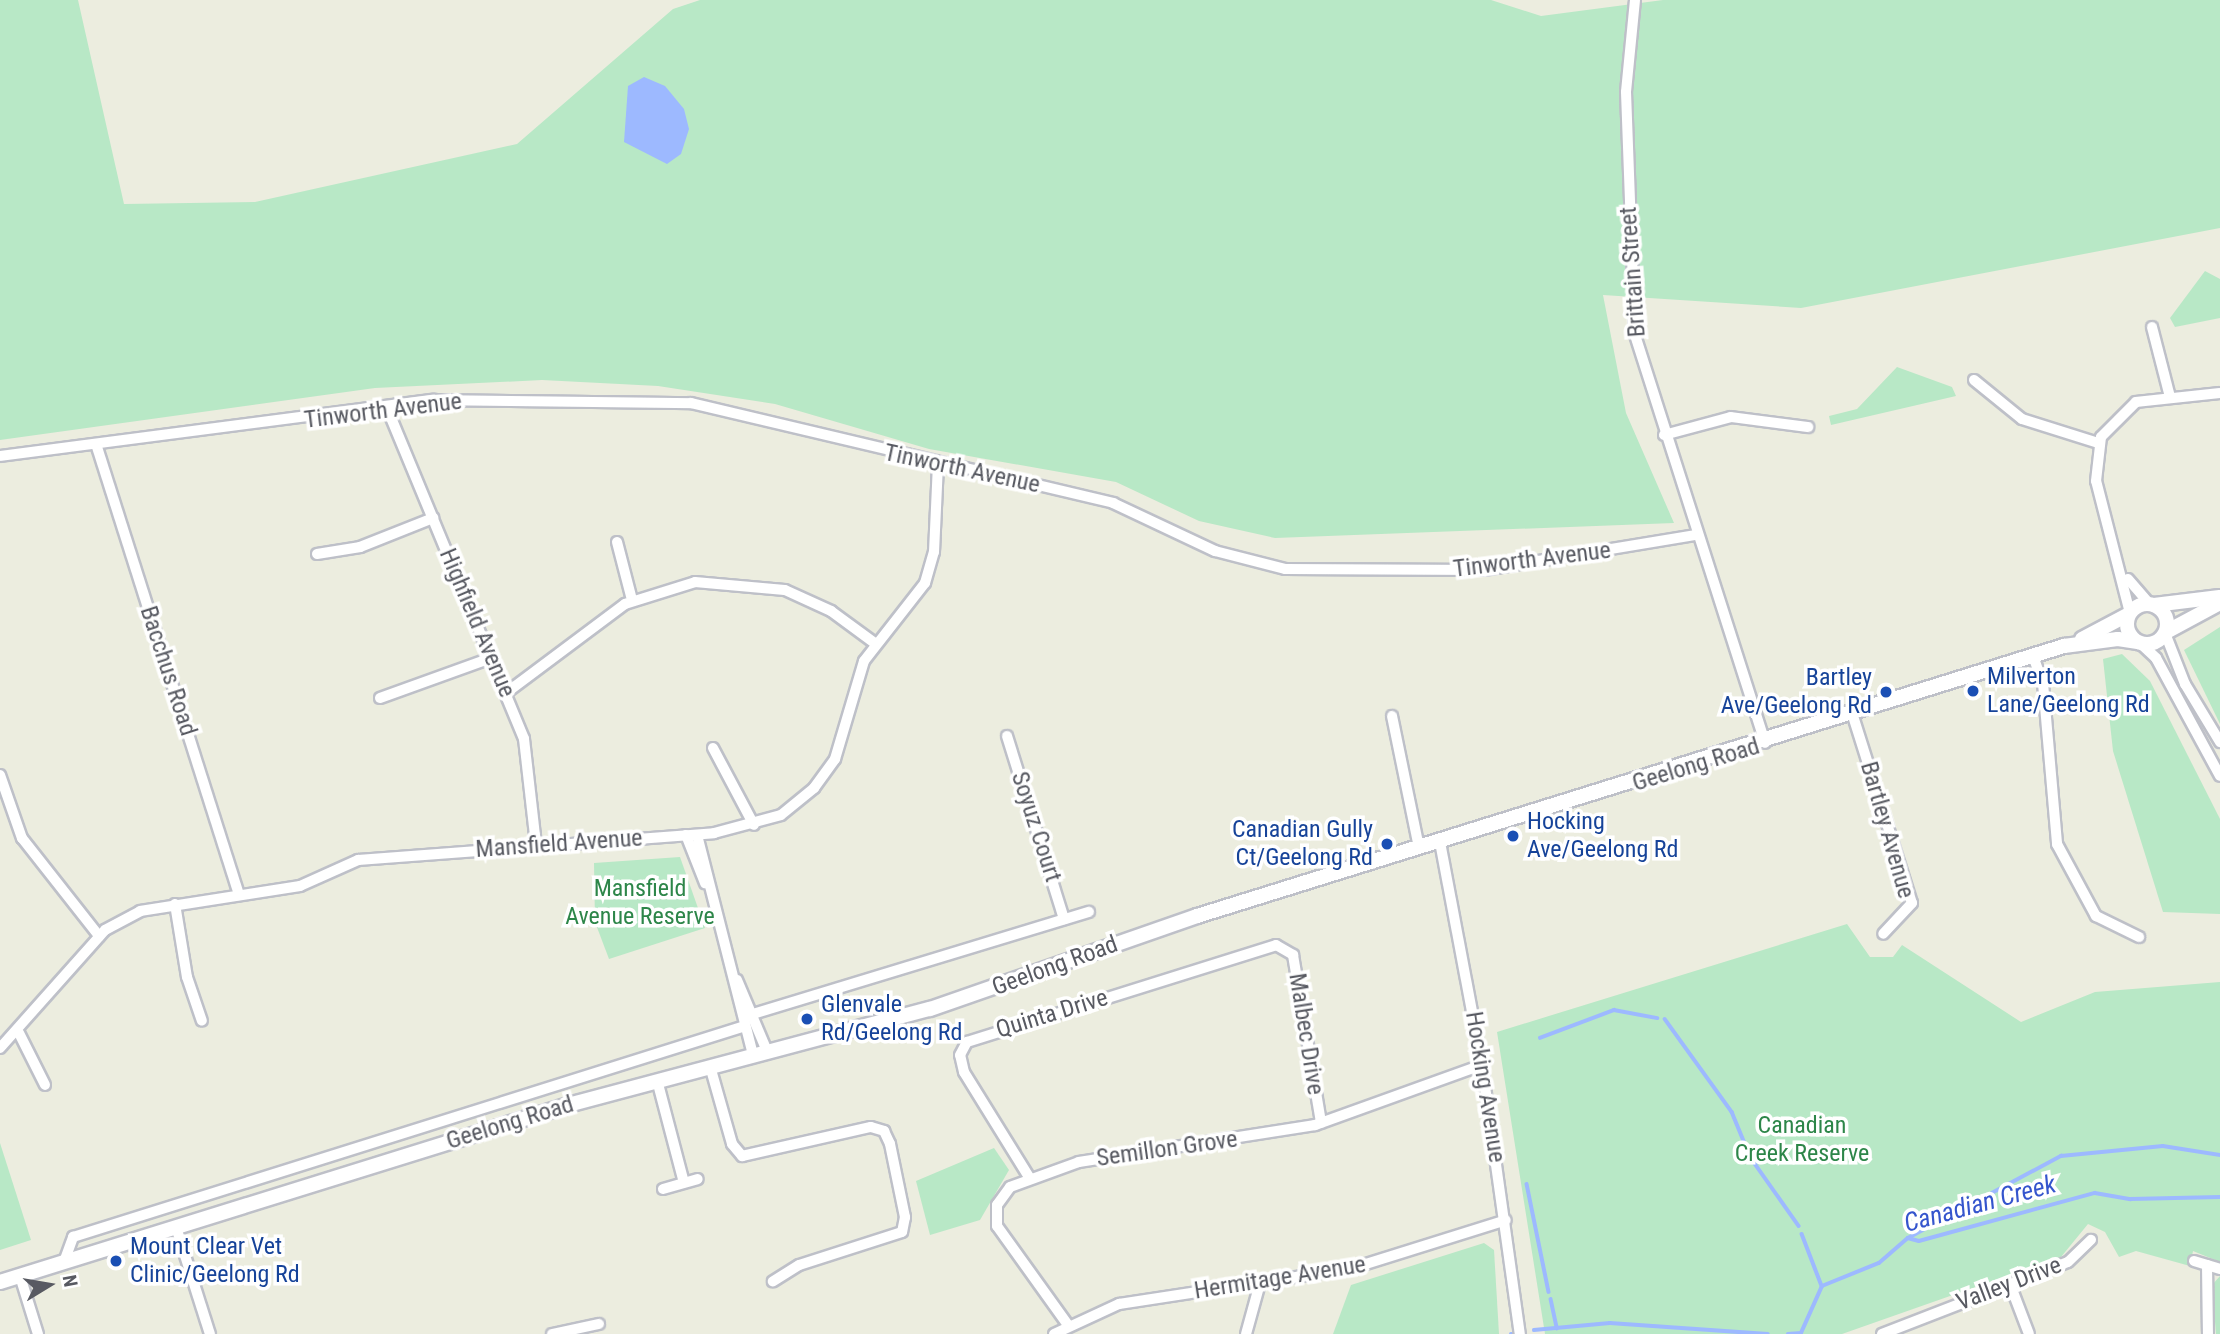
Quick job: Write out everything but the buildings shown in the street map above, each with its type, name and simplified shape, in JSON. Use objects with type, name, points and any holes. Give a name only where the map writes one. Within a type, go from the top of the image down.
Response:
[{"type":"main road","points":[[2220,597],[2152,604],[2130,613],[2127,629],[2139,643],[2154,643],[2165,632],[2220,603]]},
{"type":"main road","points":[[2152,604],[2165,614],[2165,632]]},
{"type":"main road","name":"Geelong Road","points":[[0,1282],[657,1080],[965,999],[1180,922],[1853,716],[2064,646],[2130,613]]},
{"type":"main road","name":"Geelong Road","points":[[2064,646],[2139,643]]},
{"type":"street","name":"Brittain Street","points":[[1634,0],[1626,53],[1630,289],[1639,355],[1696,535]]},
{"type":"street","points":[[2152,327],[2166,361],[2170,397]]},
{"type":"street","points":[[1974,380],[2022,419],[2098,443]]},
{"type":"street","points":[[2130,613],[2124,572],[2096,481],[2098,443],[2124,409],[2170,397],[2220,393]]},
{"type":"street","name":"Tinworth Avenue","points":[[0,456],[97,447],[456,399],[691,403],[938,464],[1124,506],[1214,551],[1285,569],[1484,570],[1696,535]]},
{"type":"street","name":"Highfield Avenue","points":[[387,408],[527,749],[536,845]]},
{"type":"street","points":[[1664,435],[1722,417],[1808,427]]},
{"type":"street","name":"Bacchus Road","points":[[97,447],[239,895]]},
{"type":"street","name":"Mansfield Avenue","points":[[0,1048],[19,1033],[99,936],[134,913],[175,904],[305,885],[358,860],[697,835],[754,825],[786,812],[822,779],[839,749],[859,675],[876,644],[928,576],[938,464]]},
{"type":"street","points":[[317,554],[360,547],[433,518]]},
{"type":"street","points":[[1696,535],[1765,744]]},
{"type":"street","points":[[617,541],[632,600]]},
{"type":"street","points":[[2124,572],[2152,604]]},
{"type":"street","points":[[506,693],[632,600],[690,583],[752,583],[813,601],[876,644]]},
{"type":"street","points":[[2165,632],[2185,684],[2220,741]]},
{"type":"street","points":[[2139,643],[2155,658],[2220,776]]},
{"type":"street","points":[[2033,656],[2043,683],[2057,844],[2096,916],[2139,937]]},
{"type":"street","points":[[380,698],[491,658]]},
{"type":"street","points":[[1392,716],[1419,848]]},
{"type":"street","name":"Bartley Avenue","points":[[1853,716],[1912,903],[1883,934]]},
{"type":"street","name":"Soyuz Court","points":[[1007,736],[1064,919]]},
{"type":"street","points":[[713,748],[754,825]]},
{"type":"street","points":[[0,775],[22,838],[99,936]]},
{"type":"street","points":[[685,835],[707,886]]},
{"type":"street","points":[[697,835],[707,886],[735,977],[744,1024],[760,1053]]},
{"type":"street","name":"Hocking Avenue","points":[[1440,842],[1482,1065],[1520,1334]]},
{"type":"street","points":[[175,904],[187,976],[202,1021]]},
{"type":"street","name":"Geelong Road","points":[[64,1262],[70,1239],[102,1228],[744,1024],[757,1015],[1089,912]]},
{"type":"street","name":"Malbec Drive","points":[[1287,946],[1321,1124]]},
{"type":"street","name":"Quinta Drive","points":[[1029,1177],[964,1072],[960,1055],[967,1042],[1287,946]]},
{"type":"street","points":[[735,977],[757,1015],[760,1053]]},
{"type":"street","points":[[19,1033],[46,1085]]},
{"type":"street","name":"Semillon Grove","points":[[1068,1325],[996,1223],[1002,1197],[1029,1177],[1084,1161],[1321,1124],[1482,1065]]},
{"type":"street","points":[[710,1066],[732,1144],[742,1156],[870,1127],[884,1131],[890,1144],[905,1217],[902,1232],[802,1264],[773,1281]]},
{"type":"street","points":[[657,1080],[684,1183]]},
{"type":"street","points":[[663,1188],[698,1179]]},
{"type":"street","name":"Hermitage Avenue","points":[[1055,1334],[1068,1325],[1127,1302],[1369,1265],[1506,1220]]},
{"type":"street","points":[[176,1227],[210,1334]]},
{"type":"street","points":[[89,1254],[86,1238],[102,1228]]},
{"type":"street","name":"Valley Drive","points":[[1882,1334],[2071,1260],[2091,1240]]},
{"type":"street","points":[[2194,1261],[2220,1269]]},
{"type":"street","points":[[2207,1265],[2208,1334]]},
{"type":"street","points":[[20,1276],[38,1334]]},
{"type":"street","points":[[1247,1334],[1260,1283]]},
{"type":"street","points":[[2010,1284],[2029,1334]]},
{"type":"street","points":[[552,1334],[598,1324]]},
{"type":"green space","points":[[0,0],[78,0],[124,204],[255,202],[517,144],[673,9],[700,0],[1491,0],[1541,16],[1663,0],[2220,0],[2220,228],[1801,308],[1603,295],[1626,413],[1674,523],[1275,538],[1199,521],[1116,482],[929,449],[775,404],[658,386],[542,380],[375,388],[0,440]]},
{"type":"green space","points":[[2205,271],[2220,279],[2220,318],[2175,327],[2170,318]]},
{"type":"green space","points":[[1897,367],[1952,387],[1956,396],[1831,425],[1829,416],[1857,409]]},
{"type":"green space","points":[[2220,627],[2220,724],[2184,650]]},
{"type":"green space","points":[[2122,654],[2150,681],[2220,819],[2220,914],[2163,912],[2113,751],[2103,659]]},
{"type":"green space","name":"Mansfield Avenue Reserve","points":[[680,857],[705,928],[609,959],[595,922],[594,863]]},
{"type":"green space","name":"Canadian Creek Reserve","points":[[1847,924],[1870,957],[1893,957],[1902,945],[2021,1022],[2095,992],[2220,982],[2220,1262],[2193,1251],[2190,1266],[2136,1251],[2119,1257],[2105,1232],[2088,1224],[2061,1257],[1842,1334],[1545,1334],[1497,1032]]},
{"type":"green space","points":[[0,1143],[31,1240],[0,1250]]},
{"type":"green space","points":[[994,1148],[1009,1170],[980,1220],[930,1235],[916,1181]]},
{"type":"green space","points":[[1484,1243],[1494,1250],[1499,1334],[1333,1334],[1351,1285]]},
{"type":"green space","points":[[2220,1276],[2220,1334],[2216,1334],[2212,1285]]},
{"type":"water","points":[[644,77],[665,86],[684,109],[689,129],[681,154],[667,164],[624,142],[628,86]]},
{"type":"waterway","points":[[1540,1038],[1614,1010],[1657,1018]]},
{"type":"waterway","points":[[1665,1019],[1732,1112],[1751,1158],[1799,1226]]},
{"type":"waterway","points":[[1908,1238],[2061,1156],[2163,1146],[2220,1155]]},
{"type":"waterway","points":[[1527,1184],[1549,1292]]},
{"type":"waterway","name":"Canadian Creek","points":[[1788,1334],[1801,1333],[1822,1286],[1879,1263],[1908,1238],[1919,1241],[2095,1193],[2130,1199],[2220,1197]]},
{"type":"waterway","points":[[1802,1234],[1822,1286]]},
{"type":"waterway","points":[[1551,1299],[1557,1328]]},
{"type":"waterway","name":"Canadian Creek","points":[[1534,1330],[1610,1323],[1768,1334]]},
{"type":"place","name":"Milverton Lane/Geelong Rd","points":[[1973,691]]},
{"type":"place","name":"Bartley Ave/Geelong Rd","points":[[1886,692]]},
{"type":"place","name":"Hocking Ave/Geelong Rd","points":[[1513,836]]},
{"type":"place","name":"Canadian Gully Ct/Geelong Rd","points":[[1387,844]]},
{"type":"place","name":"Glenvale Rd/Geelong Rd","points":[[807,1019]]},
{"type":"place","name":"Mount Clear Vet Clinic/Geelong Rd","points":[[116,1261]]}]
